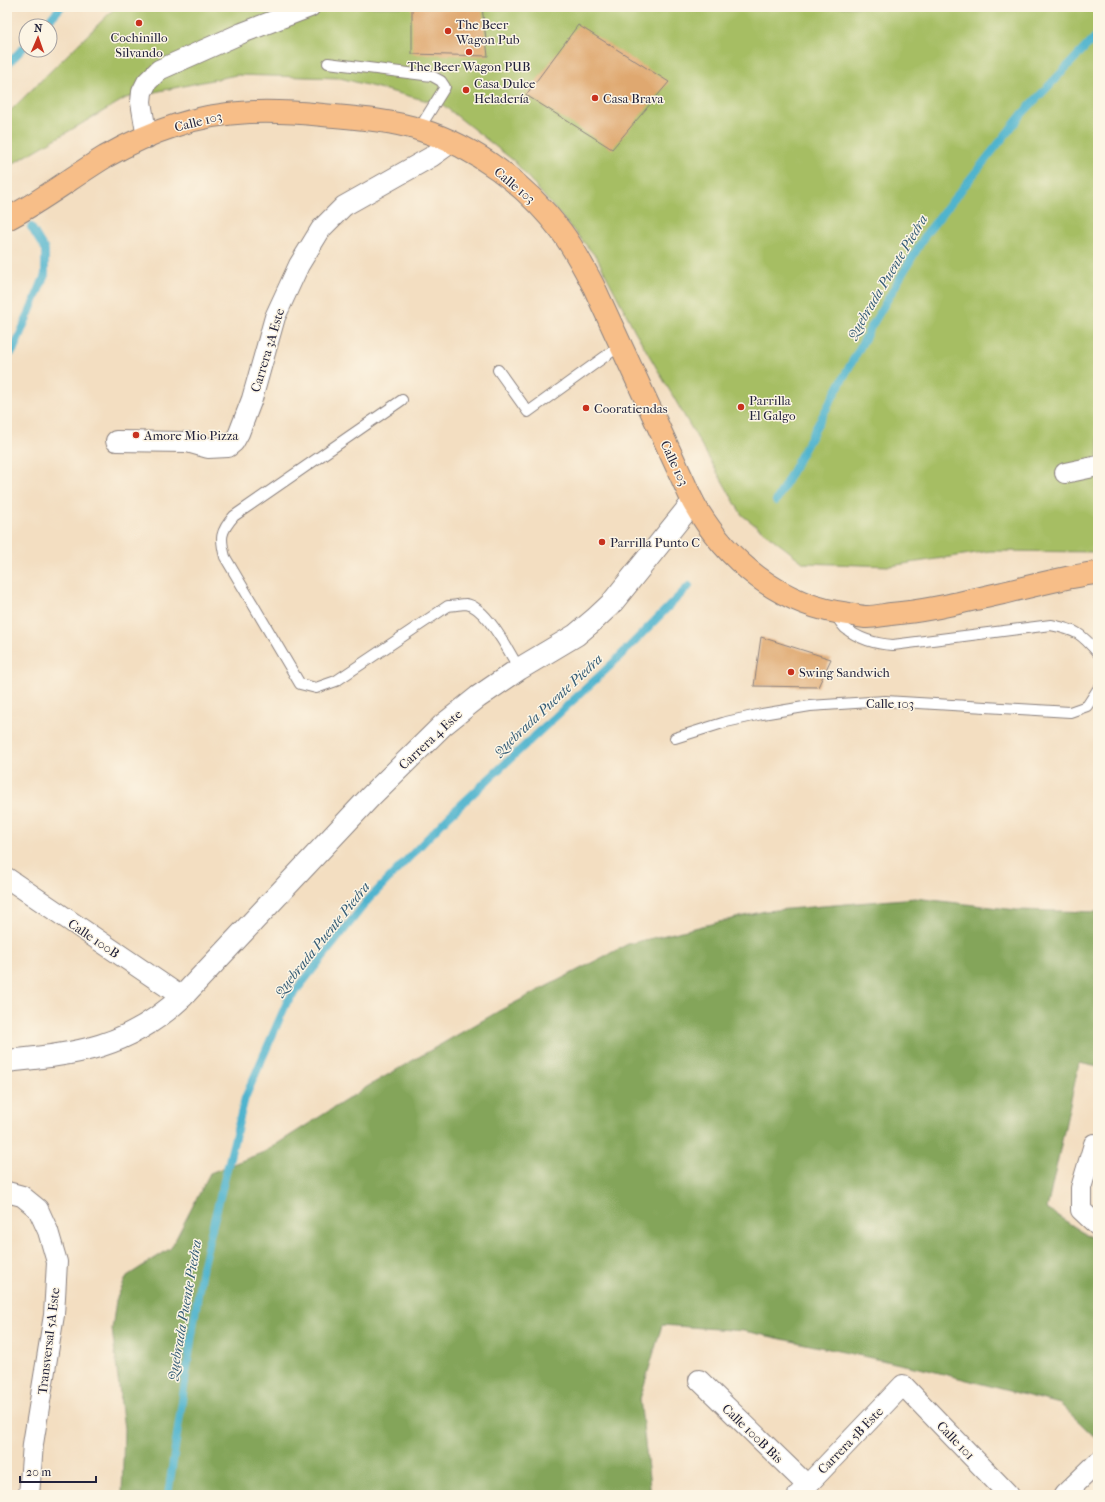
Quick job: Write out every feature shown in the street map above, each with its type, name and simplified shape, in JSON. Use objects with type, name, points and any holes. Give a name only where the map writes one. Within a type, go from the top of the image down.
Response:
[{"type":"main road","name":"Calle 103","points":[[7,219],[32,206],[107,156],[176,125],[204,117],[235,112],[266,112],[345,117],[385,122],[420,129],[452,142],[495,168],[520,187],[542,207],[562,232],[578,256],[621,345],[693,502],[704,521],[718,540],[734,558],[754,575],[803,604],[834,613],[866,617],[908,613],[1056,580],[1098,573]]},
{"type":"street","points":[[147,138],[141,102],[142,92],[147,82],[159,70],[242,33],[310,7]]},
{"type":"street","name":"Carrera 3A Este","points":[[116,441],[187,442],[208,448],[228,447],[234,442],[239,434],[252,399],[275,317],[299,265],[321,229],[344,206],[431,157],[452,142]]},
{"type":"street","points":[[1065,473],[1098,466]]},
{"type":"street","name":"Carrera 4 Este","points":[[7,1060],[64,1054],[98,1047],[127,1036],[167,1011],[182,997],[371,796],[444,725],[478,697],[519,669],[576,635],[611,604],[693,502]]},
{"type":"street","name":"Calle 100B","points":[[7,878],[182,997]]},
{"type":"street","points":[[1094,1144],[1081,1188],[1081,1210],[1098,1226]]},
{"type":"street","name":"Transversal 5A Este","points":[[15,1194],[38,1209],[48,1231],[57,1262],[54,1315],[34,1444],[29,1495]]},
{"type":"street","name":"Calle 100B Bis","points":[[699,1380],[802,1490]]},
{"type":"street","name":"Carrera 5B Este","points":[[802,1490],[903,1385]]},
{"type":"street","name":"Calle 101","points":[[903,1385],[1009,1495]]},
{"type":"street","points":[[1064,1495],[1098,1462]]},
{"type":"lane","points":[[328,63],[432,76],[441,81],[445,87],[420,129]]},
{"type":"lane","points":[[498,370],[528,412],[621,345]]},
{"type":"lane","points":[[402,400],[234,516],[224,527],[221,542],[225,557],[300,684],[316,688],[336,682],[448,606],[468,604],[480,611],[500,636],[519,669]]},
{"type":"lane","points":[[834,613],[845,628],[866,640],[877,644],[893,645],[1051,625],[1071,629],[1086,639],[1098,653]]},
{"type":"lane","name":"Calle 103","points":[[675,738],[726,722],[810,706],[878,702],[1070,712],[1087,706],[1098,689]]},
{"type":"green space","points":[[116,7],[1098,7],[1098,552],[990,551],[890,566],[804,563],[742,515],[635,331],[597,258],[514,161],[443,105],[340,78],[236,75],[126,98],[7,167],[7,114]]},
{"type":"green space","points":[[915,898],[1017,910],[1098,912],[1098,1067],[1079,1063],[1047,1209],[1098,1242],[1098,1440],[1060,1404],[928,1370],[744,1331],[662,1325],[640,1399],[651,1495],[122,1495],[124,1429],[112,1329],[116,1300],[127,1276],[171,1248],[210,1173],[264,1152],[370,1085],[499,1011],[628,944],[765,911]]},
{"type":"building","name":"The Beer Wagon Pub","points":[[412,7],[482,7],[488,56],[412,54]]},
{"type":"building","points":[[578,25],[669,82],[612,149],[526,95]]},
{"type":"building","name":"Swing Sandwich","points":[[761,637],[831,659],[818,687],[754,686]]},
{"type":"waterway","points":[[51,18],[61,7]]},
{"type":"waterway","name":"Quebrada Puente Piedra","points":[[776,501],[870,329],[926,234],[1023,113],[1098,34]]},
{"type":"waterway","points":[[7,65],[18,53]]},
{"type":"waterway","points":[[7,357],[13,351],[45,275],[45,250],[31,227]]},
{"type":"waterway","name":"Quebrada Puente Piedra","points":[[168,1495],[202,1268],[245,1098],[287,1002],[368,900],[449,816],[612,664],[689,586]]},
{"type":"place","name":"Cochinillo Silvando","points":[[139,23]]},
{"type":"place","name":"The Beer Wagon Pub","points":[[448,31]]},
{"type":"place","name":"The Beer Wagon PUB","points":[[469,52]]},
{"type":"place","name":"Casa Dulce Heladería","points":[[466,90]]},
{"type":"place","name":"Casa Brava","points":[[595,98]]},
{"type":"place","name":"Parrilla El Galgo","points":[[741,407]]},
{"type":"place","name":"Cooratiendas","points":[[586,408]]},
{"type":"place","name":"Amore Mio Pizza","points":[[136,435]]},
{"type":"place","name":"Parrilla Punto C","points":[[602,542]]},
{"type":"place","name":"Swing Sandwich","points":[[791,672]]}]
